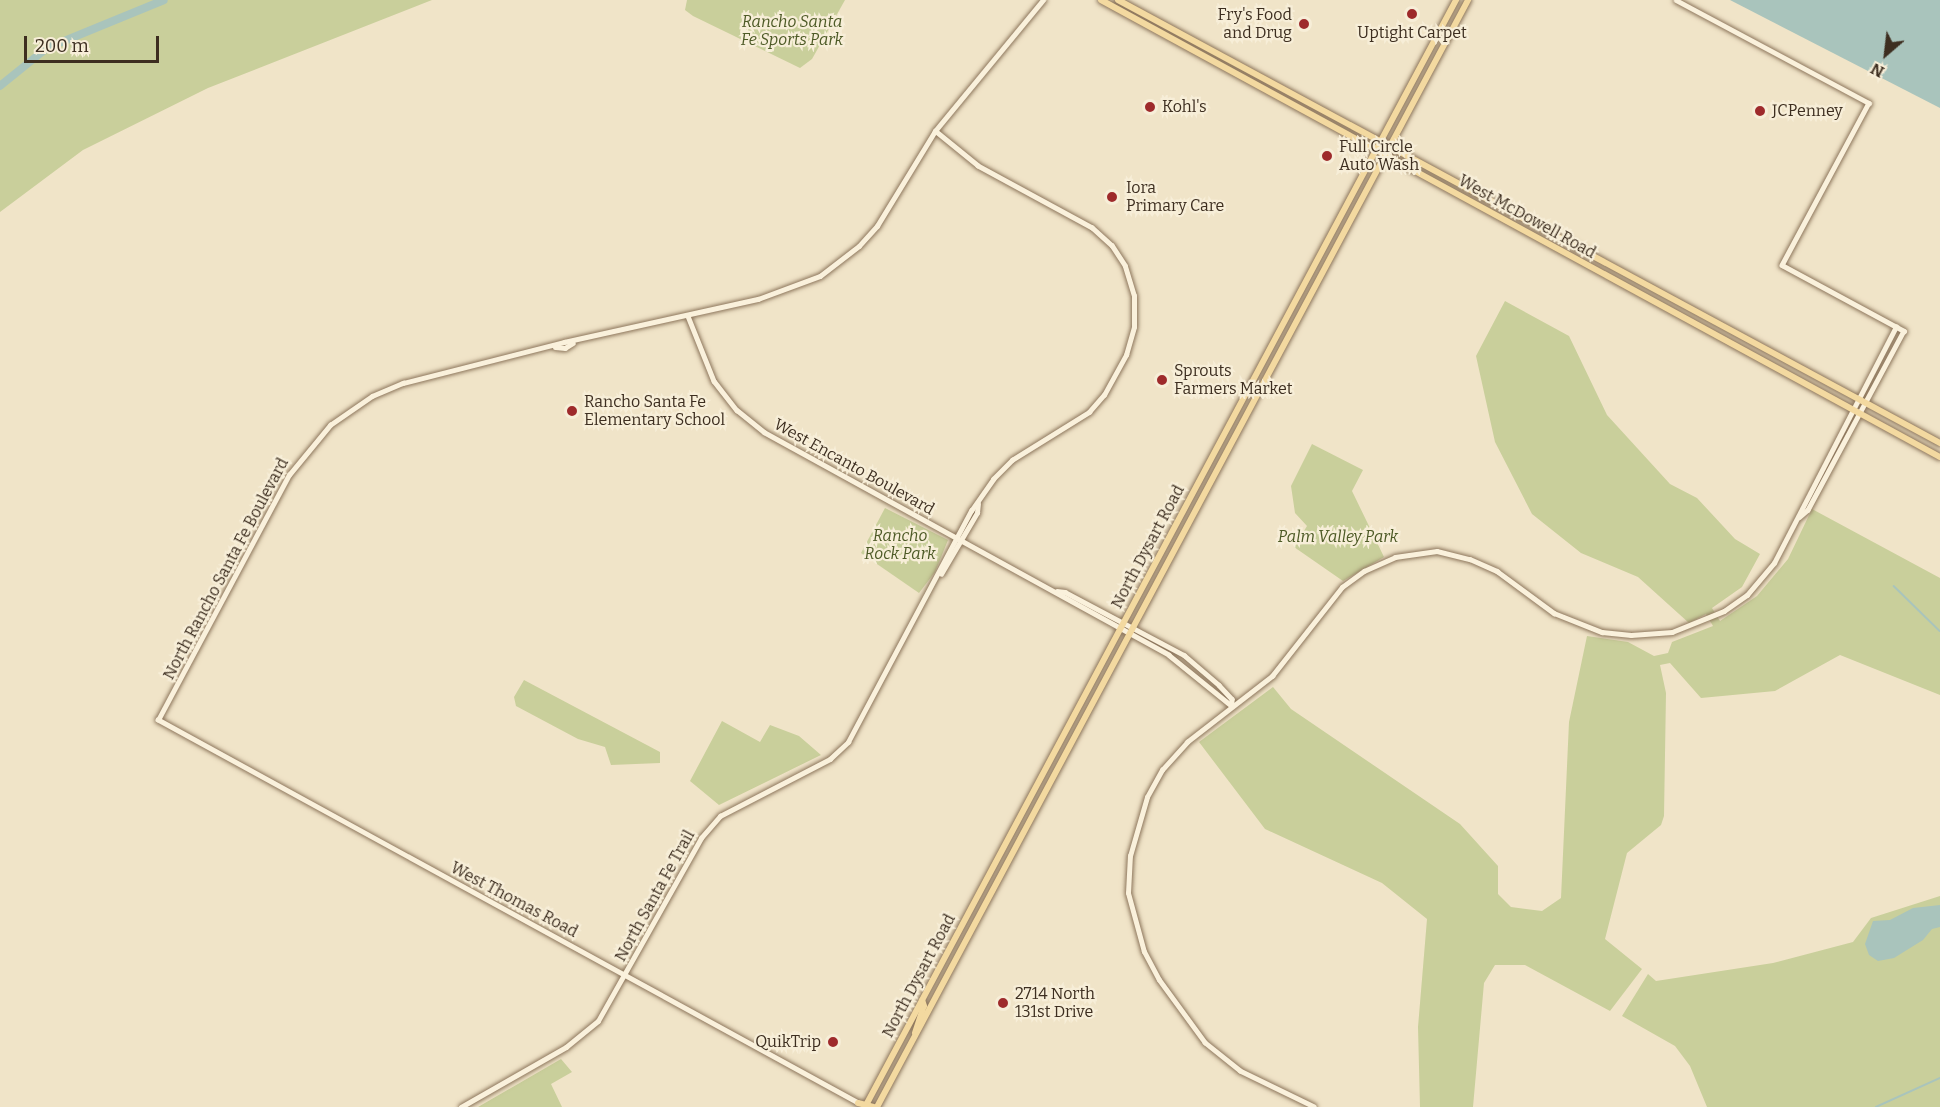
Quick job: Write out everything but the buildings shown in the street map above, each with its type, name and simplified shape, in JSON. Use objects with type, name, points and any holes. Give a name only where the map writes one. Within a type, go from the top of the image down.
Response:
[{"type":"main road","name":"West McDowell Road","points":[[1101,0],[1940,457]]},
{"type":"main road","name":"West McDowell Road","points":[[1118,0],[1625,271],[1940,443]]},
{"type":"main road","name":"North Dysart Road","points":[[862,1105],[922,1000],[1379,140],[1456,0]]},
{"type":"main road","name":"North Dysart Road","points":[[875,1107],[1468,0]]},
{"type":"main road","points":[[1213,60],[1216,53]]},
{"type":"main road","points":[[1294,104],[1298,97]]},
{"type":"main road","points":[[1619,282],[1625,271]]},
{"type":"main road","points":[[915,1036],[924,1006],[922,1000]]},
{"type":"main road","name":"West Thomas Road","points":[[862,1105],[875,1107]]},
{"type":"street","name":"North Rancho Santa Fe Boulevard","points":[[158,720],[289,475],[324,431],[352,408],[394,387],[555,347],[561,349],[573,343],[781,293],[832,268],[878,226],[935,131],[1043,0]]},
{"type":"street","points":[[1314,1107],[1240,1071],[1205,1043],[1159,980],[1138,937],[1128,893],[1133,835],[1146,796],[1162,770],[1202,730],[1282,666],[1342,587],[1373,566],[1411,554],[1437,551],[1480,562],[1554,613],[1602,632],[1658,634],[1708,620],[1717,615],[1747,594],[1766,575],[1800,517],[1808,510],[1904,331],[1782,266],[1869,103],[1676,0]]},
{"type":"street","name":"North Santa Fe Trail","points":[[461,1107],[579,1039],[604,1013],[709,826],[728,810],[830,759],[848,742],[993,479],[1012,460],[1078,421],[1100,401],[1131,341],[1134,296],[1125,266],[1103,236],[978,166],[935,131]]},
{"type":"street","name":"West Encanto Boulevard","points":[[688,316],[714,381],[754,424],[1057,591],[1065,592],[1199,666],[1232,699],[1232,706]]},
{"type":"street","points":[[1800,517],[1801,507],[1896,327]]},
{"type":"street","name":"West Thomas Road","points":[[158,720],[862,1105]]},
{"type":"green space","points":[[0,0],[432,0],[208,88],[83,150],[0,212]]},
{"type":"green space","name":"Rancho Santa Fe Sports Park","points":[[687,0],[845,0],[812,59],[800,68],[693,16],[685,10]]},
{"type":"green space","points":[[1505,301],[1569,336],[1607,415],[1670,484],[1697,498],[1735,539],[1760,554],[1742,587],[1712,608],[1720,621],[1757,596],[1788,559],[1812,509],[1940,578],[1940,695],[1840,655],[1775,691],[1701,698],[1670,663],[1660,665],[1666,693],[1664,816],[1661,825],[1627,853],[1605,939],[1642,969],[1610,1011],[1525,965],[1495,965],[1484,983],[1473,1107],[1420,1107],[1418,1027],[1427,919],[1382,883],[1265,829],[1199,742],[1273,687],[1291,709],[1460,824],[1498,866],[1498,894],[1511,907],[1542,911],[1561,898],[1569,722],[1587,636],[1628,642],[1654,656],[1668,653],[1672,642],[1713,626],[1706,614],[1689,623],[1638,577],[1581,553],[1532,514],[1495,442],[1476,356]]},
{"type":"green space","name":"Palm Valley Park","points":[[1312,444],[1363,470],[1352,491],[1384,557],[1343,581],[1294,547],[1307,526],[1295,513],[1291,486]]},
{"type":"green space","name":"Rancho Rock Park","points":[[885,508],[948,540],[935,572],[919,593],[861,553]]},
{"type":"green space","points":[[524,680],[660,752],[660,763],[611,765],[605,747],[578,739],[516,706],[514,697]]},
{"type":"green space","points":[[722,721],[760,742],[770,725],[799,736],[821,755],[719,805],[690,781]]},
{"type":"green space","points":[[1940,896],[1940,1107],[1707,1107],[1690,1066],[1675,1046],[1622,1016],[1648,974],[1656,981],[1773,963],[1853,942],[1871,918]]},
{"type":"green space","points":[[561,1059],[572,1072],[551,1084],[562,1107],[478,1107]]},
{"type":"water","points":[[1730,0],[1940,0],[1940,108]]},
{"type":"water","points":[[1940,905],[1940,927],[1932,929],[1923,940],[1894,958],[1878,961],[1869,955],[1865,944],[1873,921],[1890,920],[1913,908]]},
{"type":"waterway","points":[[0,86],[47,48],[164,0]]},
{"type":"waterway","points":[[1894,586],[1940,631]]},
{"type":"waterway","points":[[1876,1107],[1940,1078]]},
{"type":"place","name":"Uptight Carpet","points":[[1412,14]]},
{"type":"place","name":"Fry's Food and Drug","points":[[1304,24]]},
{"type":"place","name":"Kohl's","points":[[1150,107]]},
{"type":"place","name":"JCPenney","points":[[1760,111]]},
{"type":"place","name":"Full Circle Auto Wash","points":[[1327,156]]},
{"type":"place","name":"Iora Primary Care","points":[[1112,197]]},
{"type":"place","name":"Sprouts Farmers Market","points":[[1162,380]]},
{"type":"place","name":"Rancho Santa Fe Elementary School","points":[[572,411]]},
{"type":"place","name":"2714 North 131st Drive","points":[[1003,1003]]},
{"type":"place","name":"QuikTrip","points":[[833,1042]]}]
